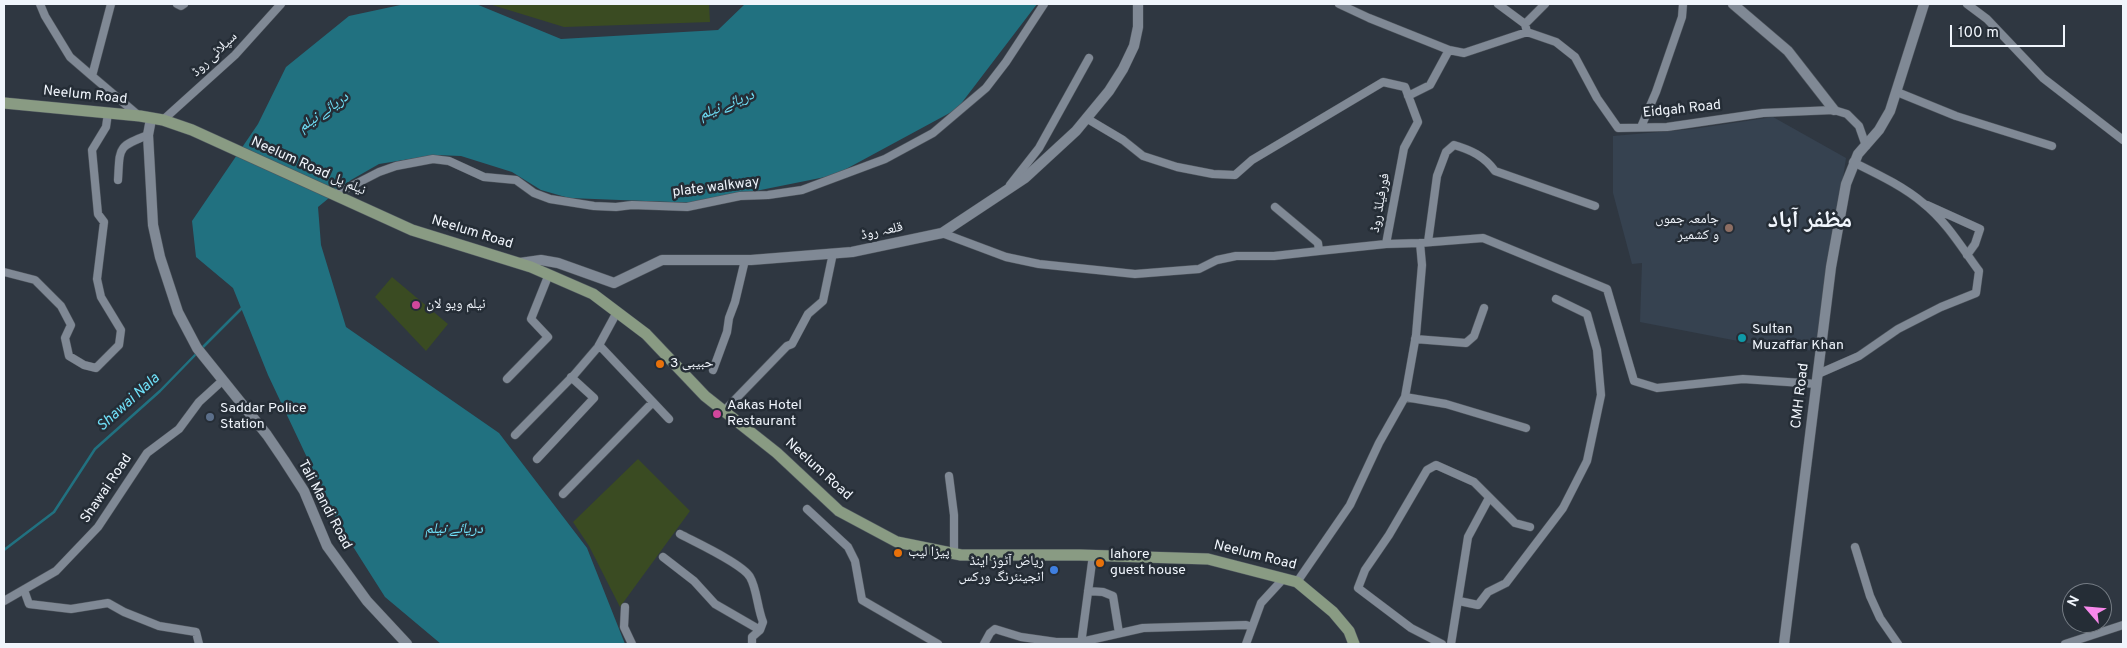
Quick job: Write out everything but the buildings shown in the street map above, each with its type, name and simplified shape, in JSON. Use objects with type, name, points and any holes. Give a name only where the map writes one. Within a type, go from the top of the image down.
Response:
[{"type":"main road","name":"Neelum Road","points":[[4,103],[151,118],[192,130]]},
{"type":"main road","name":"Neelum Road نیلم پل","points":[[192,130],[412,230]]},
{"type":"main road","name":"Neelum Road","points":[[412,230],[549,274],[593,294],[646,334],[705,396],[777,453],[839,511],[897,542],[954,554],[1208,558],[1297,582],[1333,612],[1349,631],[1354,644]]},
{"type":"street","points":[[40,4],[45,16],[70,57],[92,76],[151,118],[148,135],[129,142],[122,147],[119,155],[118,180]]},
{"type":"street","points":[[92,76],[111,4]]},
{"type":"street","points":[[177,4],[181,6],[184,4]]},
{"type":"street","name":"سپلائی روڈ","points":[[151,118],[235,55],[281,4]]},
{"type":"street","name":"plate walkway","points":[[334,195],[379,172],[396,166],[433,159],[449,161],[484,177],[516,180],[534,193],[550,199],[594,206],[616,207],[632,204],[686,207],[740,196],[768,195],[802,190],[885,159],[939,128],[986,88],[1006,62],[1044,4]]},
{"type":"street","name":"قلعہ روڈ","points":[[520,264],[541,260],[558,263],[614,283],[662,260],[745,260],[852,252],[942,233],[1025,178],[1076,131],[1109,91],[1123,69],[1134,46],[1138,27],[1138,4]]},
{"type":"street","points":[[1339,4],[1450,50],[1464,53],[1526,28],[1545,4]]},
{"type":"street","points":[[1498,4],[1526,28]]},
{"type":"street","points":[[1641,128],[1656,92],[1682,17],[1683,4]]},
{"type":"street","points":[[1733,4],[1788,51],[1834,110],[1847,114],[1859,126],[1859,154],[1879,175],[1923,203],[1980,228],[1975,244],[1968,255]]},
{"type":"street","points":[[1859,154],[1879,130],[1890,111],[1924,4]]},
{"type":"street","points":[[1968,4],[1987,19],[2043,78],[2123,140]]},
{"type":"street","name":"Eidgah Road","points":[[1526,28],[1556,42],[1575,57],[1598,98],[1618,128],[1667,127],[1763,113],[1834,110]]},
{"type":"street","points":[[1086,118],[1123,140],[1143,156],[1177,167],[1213,174],[1234,174],[1252,160],[1382,82],[1405,87],[1408,96],[1430,85],[1450,50]]},
{"type":"street","points":[[1006,191],[1040,148],[1089,58]]},
{"type":"street","points":[[1897,92],[1956,116],[2052,146]]},
{"type":"street","name":"فورفیلڈ روڈ","points":[[1408,96],[1418,122],[1404,148],[1386,244],[1484,238],[1607,289],[1634,381],[1657,388],[1743,379],[1817,379]]},
{"type":"street","points":[[4,272],[35,280],[61,306],[71,325],[65,338],[69,356],[84,365],[96,368],[119,345],[121,330],[101,297],[97,279],[104,222],[98,214],[92,150],[106,127],[108,113]]},
{"type":"street","name":"Tali Mandi Road","points":[[148,135],[153,224],[160,257],[178,312],[197,348],[220,379],[267,435],[304,490],[327,546],[367,601],[407,644]]},
{"type":"street","points":[[1297,582],[1350,505],[1405,397],[1415,339],[1424,243],[1437,176],[1446,152],[1454,145],[1472,151],[1487,160],[1495,171],[1595,206]]},
{"type":"street","name":"CMH Road","points":[[1784,644],[1831,267],[1846,184],[1859,154]]},
{"type":"street","points":[[1817,379],[1859,356],[1898,329],[1976,293],[1979,271],[1953,235],[1923,203]]},
{"type":"street","points":[[1275,207],[1318,243],[1318,251]]},
{"type":"street","points":[[942,233],[1006,257],[1039,264],[1135,274],[1199,269],[1217,260],[1236,256],[1274,256],[1386,244]]},
{"type":"street","points":[[724,411],[787,346],[792,344],[808,314],[823,301],[833,253]]},
{"type":"street","points":[[713,370],[727,332],[730,311],[735,302],[745,260]]},
{"type":"street","points":[[507,379],[548,337],[531,319],[549,274]]},
{"type":"street","points":[[1459,601],[1478,605],[1488,592],[1506,583],[1563,508],[1587,461],[1601,395],[1597,350],[1586,314],[1556,299]]},
{"type":"street","points":[[1415,339],[1466,343],[1474,336],[1484,308]]},
{"type":"street","points":[[516,435],[571,377],[598,345],[617,312]]},
{"type":"street","points":[[598,345],[670,419]]},
{"type":"street","points":[[537,459],[594,398],[571,377]]},
{"type":"street","name":"Shawai Road","points":[[4,601],[56,571],[83,544],[98,527],[147,453],[179,429],[199,402],[220,379]]},
{"type":"street","points":[[1405,397],[1446,404],[1526,428]]},
{"type":"street","points":[[563,494],[653,402]]},
{"type":"street","points":[[1442,644],[1412,628],[1358,588],[1365,570],[1389,535],[1427,470],[1436,465],[1474,482],[1514,523],[1530,528]]},
{"type":"street","points":[[949,476],[954,515],[954,554]]},
{"type":"street","points":[[1451,644],[1468,537],[1489,498]]},
{"type":"street","points":[[807,509],[848,547],[856,561],[862,600],[938,644]]},
{"type":"street","points":[[680,534],[716,552],[749,575],[763,622],[760,630],[752,637],[752,644]]},
{"type":"street","points":[[1855,547],[1870,596],[1880,618],[1898,644]]},
{"type":"street","points":[[1081,643],[1093,555]]},
{"type":"street","points":[[662,557],[694,581],[715,604],[760,630]]},
{"type":"street","points":[[1246,644],[1264,597],[1284,578]]},
{"type":"street","points":[[24,590],[29,604],[71,608],[108,603],[124,612],[159,626],[196,632],[199,644]]},
{"type":"street","points":[[1088,591],[1103,592],[1112,596],[1119,633]]},
{"type":"street","points":[[625,607],[624,627],[632,644]]},
{"type":"street","points":[[984,644],[990,633],[995,629],[1021,637],[1081,643],[1143,628],[1246,625],[1252,628]]},
{"type":"street","points":[[2065,644],[2123,625]]},
{"type":"shaded area","name":"جامعہ جموں و کشمیر","points":[[1773,117],[1846,158],[1817,351],[1769,347],[1640,322],[1642,263],[1632,264],[1613,193],[1613,136],[1693,129]]},
{"type":"green space","points":[[489,4],[709,4],[710,22],[564,27]]},
{"type":"green space","points":[[392,277],[448,324],[426,351],[375,297]]},
{"type":"green space","points":[[638,459],[690,511],[620,607],[589,546],[573,522]]},
{"type":"water","name":"دریائے نیلم","points":[[405,4],[476,4],[561,39],[718,30],[745,4],[1037,4],[957,109],[835,175],[696,203],[569,198],[541,190],[512,172],[461,156],[435,155],[379,164],[351,180],[318,207],[321,245],[346,327],[499,433],[587,548],[625,644],[441,644],[385,597],[338,523],[268,375],[233,288],[196,257],[192,221],[258,124],[286,67],[349,16]]},
{"type":"waterway","name":"Shawai Nala","points":[[201,349],[243,307]]},
{"type":"waterway","name":"Shawai Nala","points":[[4,550],[54,512],[95,449],[160,391],[197,353]]},
{"type":"place","name":"جامعہ جموں و کشمیر","points":[[1729,228]]},
{"type":"place","name":"نیلم ویو لان","points":[[416,305]]},
{"type":"place","name":"Sultan Muzaffar Khan","points":[[1742,338]]},
{"type":"place","name":"حبیبی 3","points":[[660,364]]},
{"type":"place","name":"Aakas Hotel Restaurant","points":[[717,414]]},
{"type":"place","name":"Saddar Police Station","points":[[210,417]]},
{"type":"place","name":"پیزا لیب","points":[[898,553]]},
{"type":"place","name":"lahore guest house","points":[[1100,563]]},
{"type":"place","name":"ریاض آٹوز اینڈ انجینئرنگ ورکس","points":[[1054,570]]},
{"type":"district","name":"مظفر آباد","points":[[1810,222]]}]
